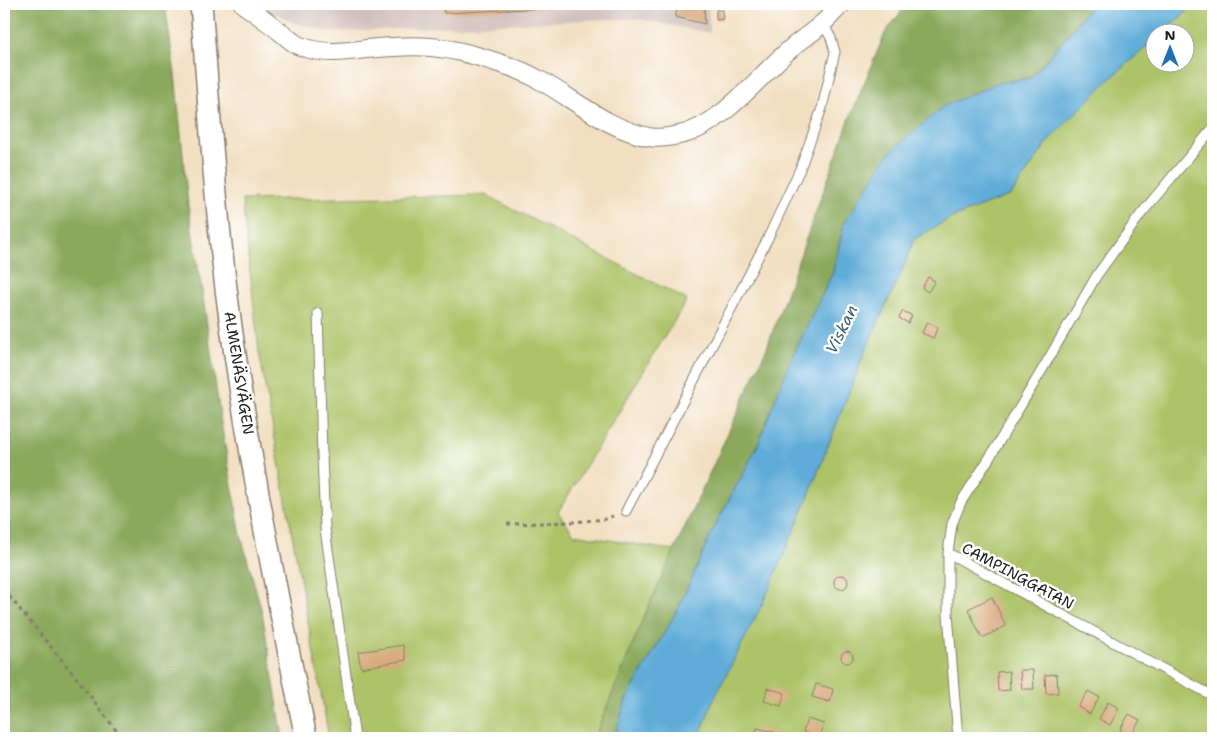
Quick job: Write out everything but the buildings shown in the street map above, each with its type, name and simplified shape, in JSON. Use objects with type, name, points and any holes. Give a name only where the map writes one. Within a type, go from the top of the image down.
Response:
[{"type":"street","name":"ALMENÄSVÄGEN","points":[[201,4],[217,200],[228,304],[246,424],[266,536],[306,738]]},
{"type":"street","points":[[243,4],[298,46],[316,51],[334,53],[387,47],[431,47],[455,51],[511,66],[546,83],[569,99],[614,125],[651,138],[692,132],[714,120],[842,4]]},
{"type":"lane","points":[[626,511],[768,238],[800,169],[822,108],[835,52],[831,38],[823,23]]},
{"type":"lane","points":[[948,553],[952,524],[961,502],[990,457],[1097,275],[1141,214],[1213,128]]},
{"type":"lane","points":[[318,313],[325,530],[355,738]]},
{"type":"lane","name":"CAMPINGGATAN","points":[[958,738],[948,614],[948,553],[1213,696]]},
{"type":"path","points":[[507,524],[606,519],[626,511]]},
{"type":"path","points":[[4,590],[122,738]]},
{"type":"shaded area","points":[[262,4],[708,4],[710,33],[639,19],[332,32],[294,23]]},
{"type":"green space","points":[[4,4],[165,4],[175,74],[188,205],[221,423],[241,536],[262,612],[283,738],[4,738]]},
{"type":"green space","points":[[907,4],[1091,4],[1078,23],[1030,78],[997,83],[844,223],[833,272],[789,364],[757,447],[714,528],[679,607],[626,700],[614,738],[594,738],[645,614],[766,350],[851,115],[885,33]]},
{"type":"green space","points":[[1196,4],[1213,4],[1213,738],[329,738],[259,352],[242,200],[486,195],[687,300],[558,512],[574,534],[778,568],[805,505],[866,349],[903,268],[914,239],[951,218],[1011,195],[1050,139],[1112,77],[1144,49],[1144,72],[1194,72],[1194,22],[1175,22]]},
{"type":"water","name":"Viskan","points":[[1091,4],[1196,4],[1175,22],[1144,22],[1144,49],[1112,77],[1050,139],[1011,195],[951,218],[914,239],[903,268],[866,349],[805,505],[764,601],[712,703],[699,738],[614,738],[626,700],[679,607],[714,528],[757,447],[789,364],[833,272],[844,223],[889,153],[944,106],[997,83],[1031,78],[1078,23]]}]
